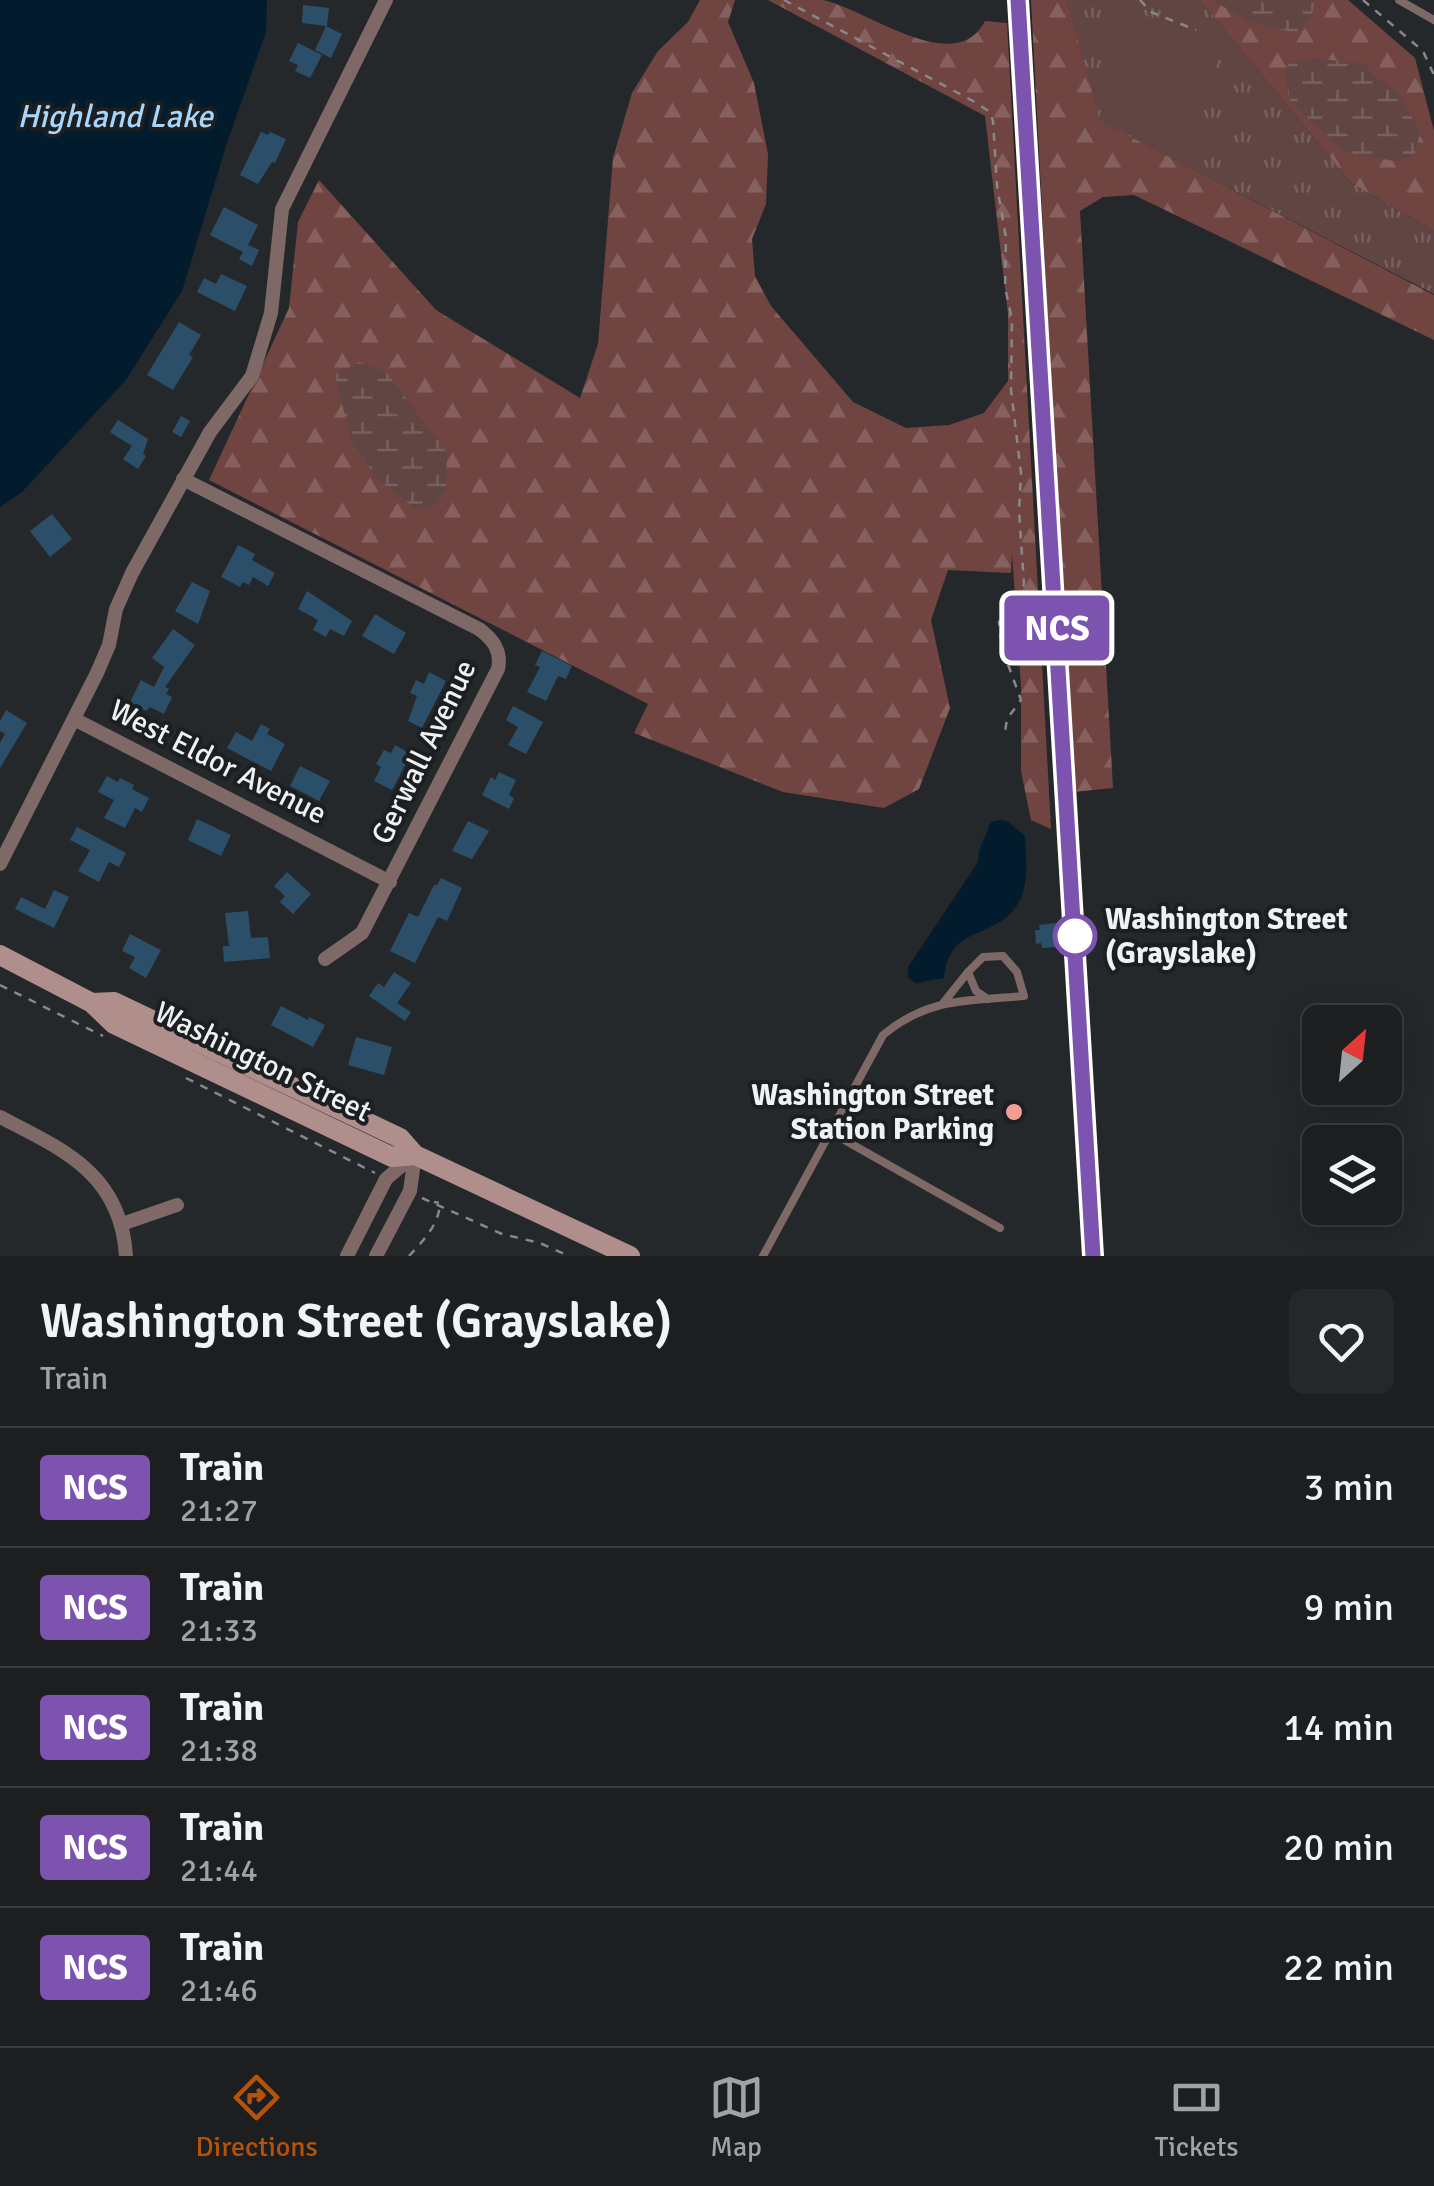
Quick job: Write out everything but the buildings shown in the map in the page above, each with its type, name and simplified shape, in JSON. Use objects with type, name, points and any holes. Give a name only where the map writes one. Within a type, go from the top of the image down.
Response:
[{"type":"main road","name":"Washington Street","points":[[0,955],[92,1003],[114,1002],[400,1138],[414,1155],[630,1256]]},
{"type":"street","points":[[0,864],[109,645],[116,609],[132,573],[210,432],[252,376],[272,313],[282,209],[386,0]]},
{"type":"street","name":"Gerwall Avenue","points":[[183,480],[490,636],[499,653],[500,661],[362,933],[325,959]]},
{"type":"street","name":"West Eldor Avenue","points":[[74,719],[390,882]]},
{"type":"street","points":[[0,1117],[67,1152],[88,1168],[104,1188],[122,1224],[126,1256]]},
{"type":"street","points":[[347,1256],[386,1178],[414,1155]]},
{"type":"street","points":[[376,1256],[410,1191],[414,1155]]},
{"type":"street","points":[[122,1224],[177,1205]]},
{"type":"lane","points":[[1399,0],[1434,20]]},
{"type":"lane","points":[[763,1256],[883,1035],[903,1019],[944,1002],[1024,996],[1017,972],[1003,956],[983,957],[944,1002]]},
{"type":"lane","points":[[968,972],[976,991],[988,999]]},
{"type":"lane","points":[[832,1133],[1000,1228]]},
{"type":"path","points":[[784,0],[973,101],[990,112],[993,121],[997,186],[1006,238],[1005,287],[1012,320],[1011,390],[1021,473],[1019,512],[1024,584],[1016,605],[999,622],[1002,648],[1021,700],[1007,719],[1005,732]]},
{"type":"path","points":[[1140,0],[1152,12],[1196,30]]},
{"type":"path","points":[[1362,0],[1423,50],[1434,74]]},
{"type":"path","points":[[0,985],[106,1038]]},
{"type":"path","points":[[177,1074],[386,1178]]},
{"type":"path","points":[[410,1191],[502,1234],[540,1242],[569,1256]]},
{"type":"path","points":[[409,1256],[432,1228],[440,1206]]},
{"type":"green space","points":[[700,0],[735,0],[728,22],[754,83],[768,154],[766,204],[752,239],[755,276],[771,306],[853,402],[906,428],[949,425],[984,413],[1008,381],[1008,314],[985,116],[768,0],[823,0],[932,42],[953,43],[971,37],[985,21],[1007,23],[1051,829],[1031,820],[1021,771],[1021,687],[1012,553],[1011,573],[948,570],[931,620],[950,708],[919,789],[884,808],[783,792],[634,733],[648,704],[209,480],[289,308],[298,222],[319,180],[436,310],[580,398],[598,344],[613,158],[632,93],[658,51],[688,22]]},
{"type":"green space","points":[[1031,0],[1067,0],[1100,121],[1434,295],[1434,340],[1134,195],[1103,197],[1080,211],[1113,788],[1073,792]]},
{"type":"green space","points":[[1067,0],[1200,0],[1351,183],[1434,231],[1434,294],[1099,121]]},
{"type":"green space","points":[[1200,0],[1348,0],[1415,58],[1434,131],[1434,231],[1351,183]]},
{"type":"green space","points":[[1212,0],[1314,0],[1310,19],[1296,33],[1250,22]]},
{"type":"green space","points":[[1114,5],[1215,39],[1221,49],[1191,150],[1132,132],[1096,50]]},
{"type":"green space","points":[[1313,58],[1366,64],[1372,75],[1399,93],[1420,133],[1415,153],[1400,162],[1343,152],[1289,99],[1285,74],[1289,62]]},
{"type":"green space","points":[[359,362],[386,372],[447,453],[446,489],[435,506],[415,508],[377,479],[351,441],[335,375]]},
{"type":"water","name":"Highland Lake","points":[[0,0],[267,0],[266,32],[182,291],[126,380],[22,492],[0,507]]},
{"type":"water","points":[[1000,820],[1025,836],[1024,889],[1017,905],[997,924],[955,948],[944,978],[916,983],[908,978],[908,967],[978,862],[991,822]]},
{"type":"railway","points":[[1018,0],[1093,1256]]},
{"type":"train","name":"NCS","points":[[1018,0],[1093,1256]]},
{"type":"place","name":"Washington Street (Grayslake)","points":[[1075,936]]},
{"type":"place","name":"Washington Street Station Parking","points":[[1014,1112]]}]
